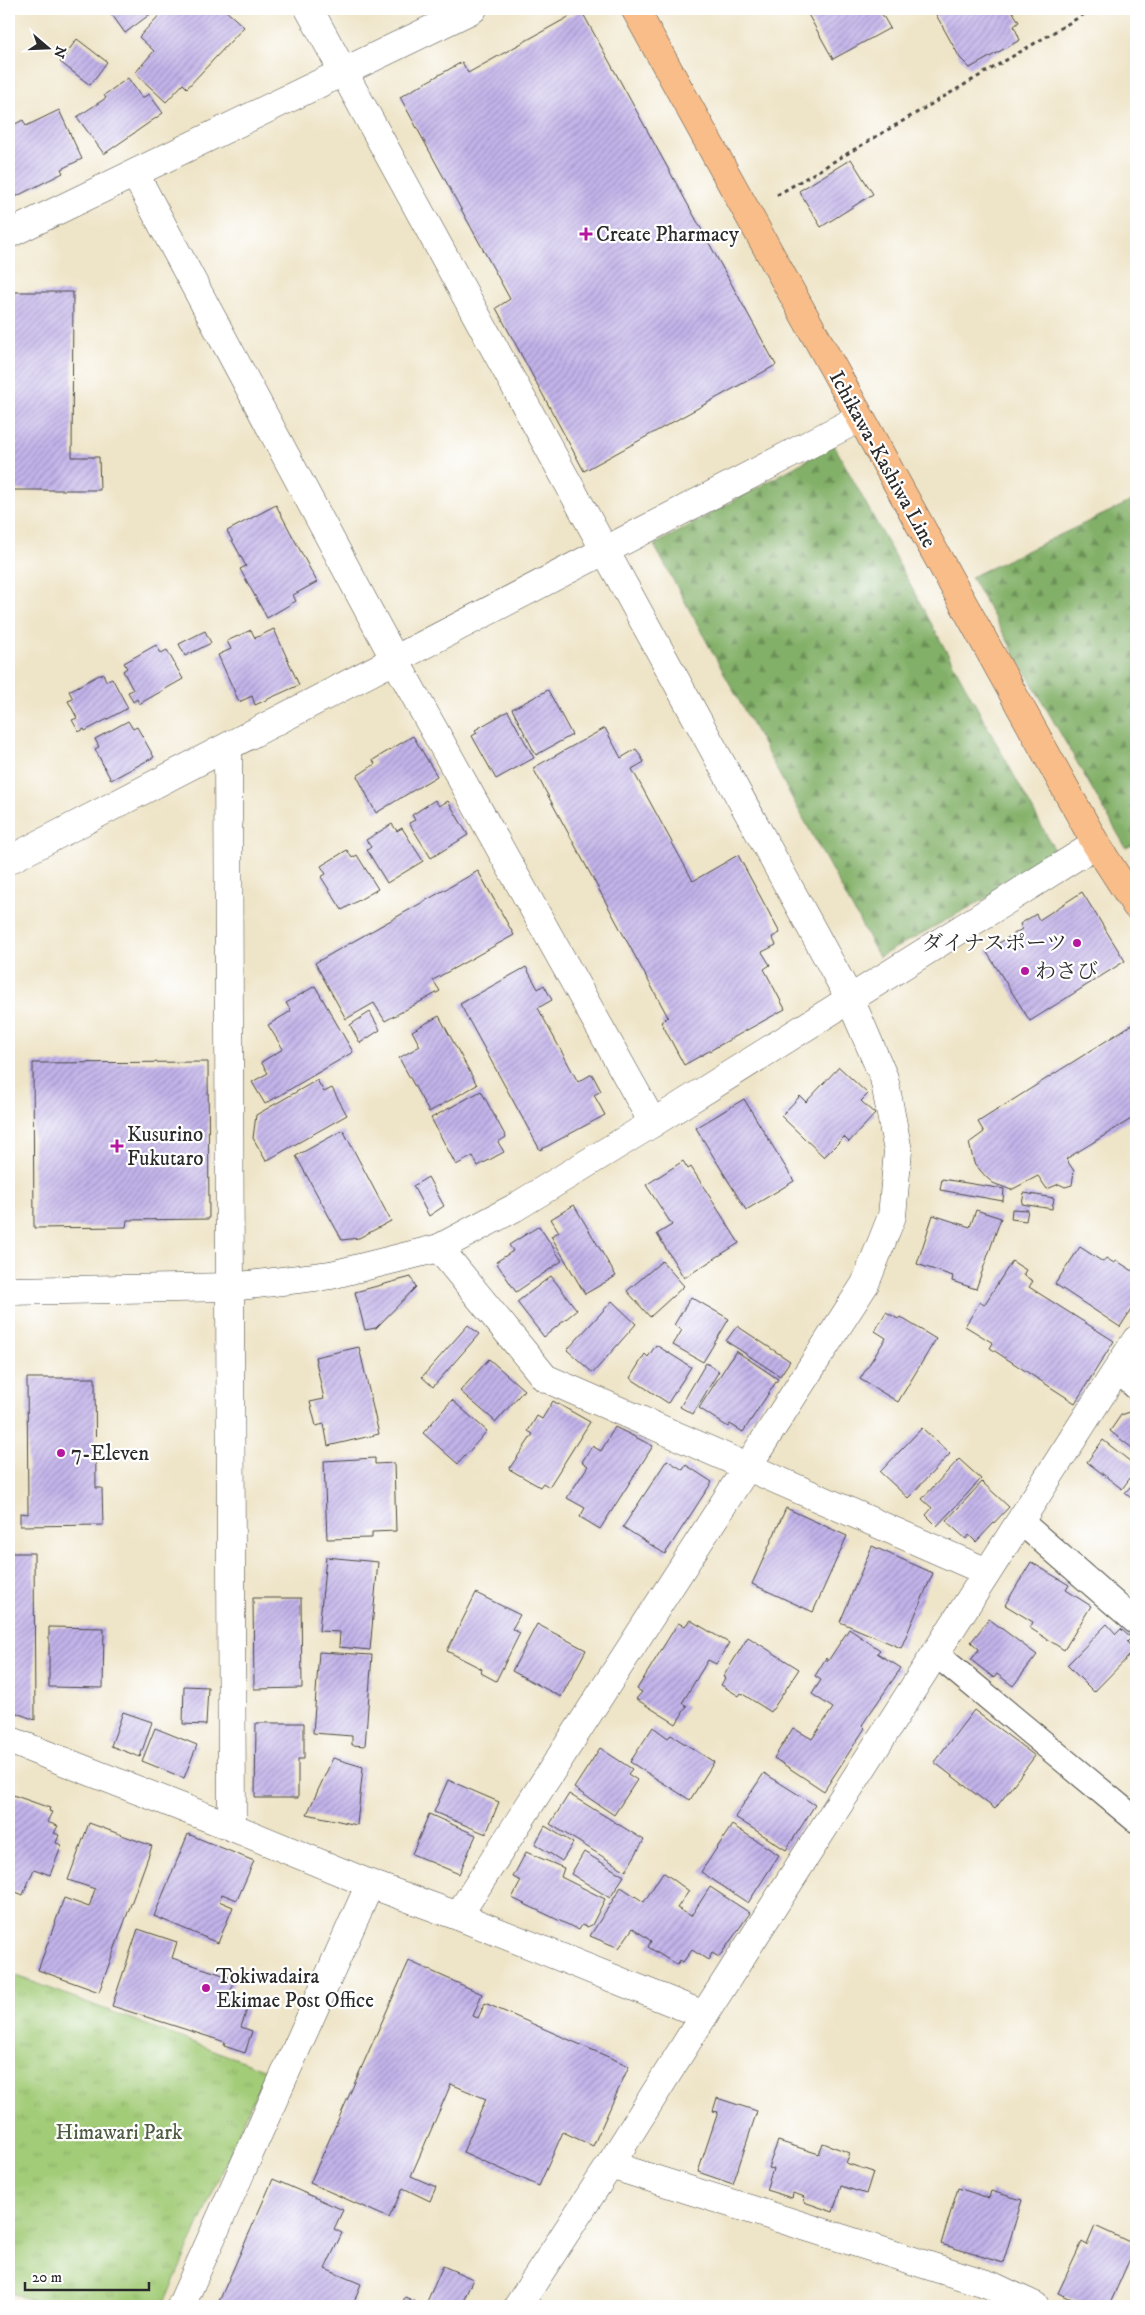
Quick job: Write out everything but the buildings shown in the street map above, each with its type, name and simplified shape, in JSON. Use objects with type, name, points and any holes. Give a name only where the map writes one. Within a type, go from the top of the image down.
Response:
[{"type":"main road","name":"Ichikawa-Kashiwa Line","points":[[635,9],[1096,844],[1136,906]]},
{"type":"street","points":[[309,9],[850,999],[884,1078],[898,1151],[892,1216],[865,1284],[749,1467],[458,1916]]},
{"type":"street","points":[[9,234],[473,9]]},
{"type":"street","points":[[135,174],[396,660],[653,1123]]},
{"type":"street","points":[[9,860],[228,748],[860,418]]},
{"type":"street","points":[[228,748],[232,1288],[232,1827]]},
{"type":"street","points":[[9,1291],[232,1288],[331,1275],[439,1248],[514,1208],[653,1123],[1096,844]]},
{"type":"street","points":[[439,1248],[544,1378],[987,1572]]},
{"type":"street","points":[[518,2306],[610,2165],[1020,1521],[1127,1378],[1136,1340]]},
{"type":"street","points":[[9,1740],[232,1827],[370,1884],[458,1916],[704,2015]]},
{"type":"street","points":[[181,2306],[370,1884]]},
{"type":"street","points":[[610,2165],[990,2285],[1036,2306]]},
{"type":"lane","points":[[1020,1521],[1136,1622]]},
{"type":"lane","points":[[936,1654],[1136,1820]]},
{"type":"path","points":[[746,213],[1093,9]]},
{"type":"green space","points":[[834,445],[1059,858],[879,957],[654,545]]},
{"type":"green space","points":[[1136,499],[1136,843],[1126,848],[971,577]]},
{"type":"green space","name":"Himawari Park","points":[[9,1973],[266,2070],[163,2306],[47,2306],[9,2292]]},
{"type":"place","name":"Create Pharmacy","points":[[586,234]]},
{"type":"place","name":"ダイナスポーツ","points":[[1077,943]]},
{"type":"place","name":"わさび","points":[[1025,971]]},
{"type":"place","name":"Kusurino Fukutaro","points":[[117,1146]]},
{"type":"place","name":"7-Eleven","points":[[61,1453]]},
{"type":"place","name":"Tokiwadaira Ekimae Post Office","points":[[206,1988]]}]
